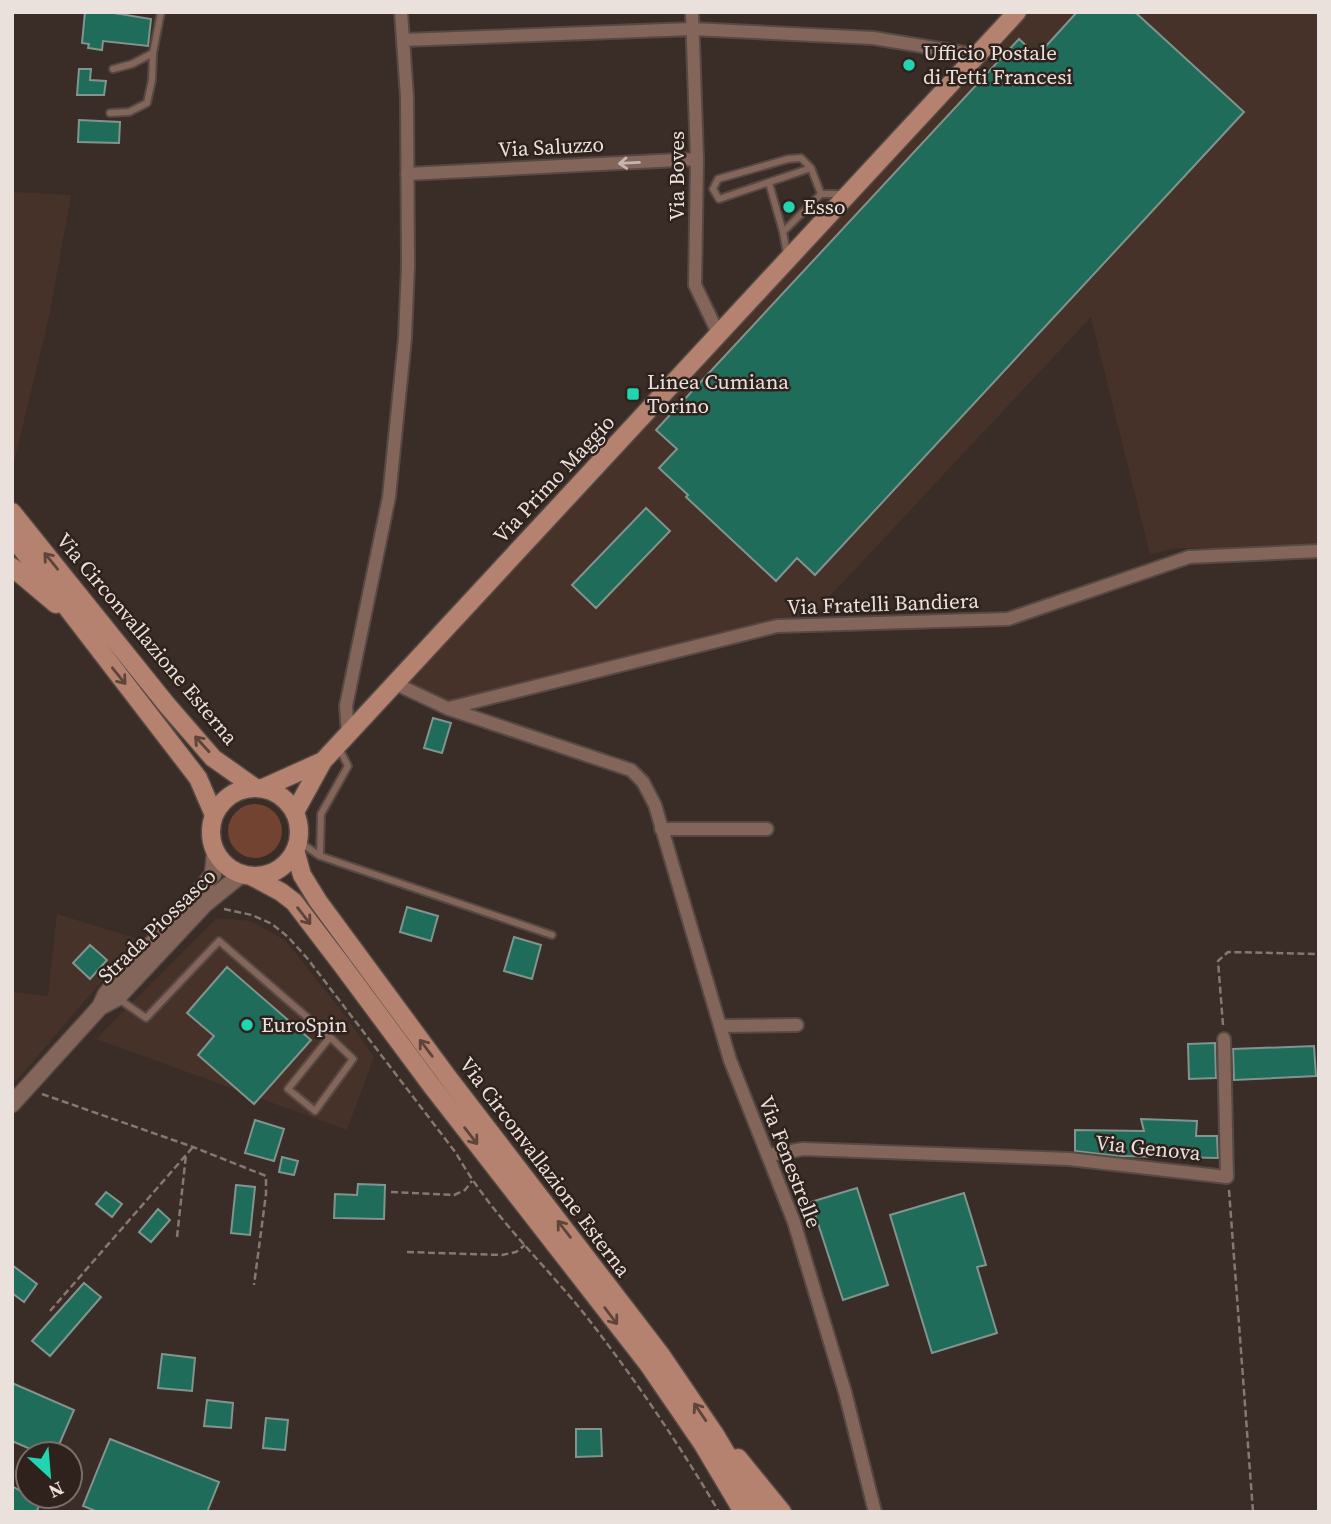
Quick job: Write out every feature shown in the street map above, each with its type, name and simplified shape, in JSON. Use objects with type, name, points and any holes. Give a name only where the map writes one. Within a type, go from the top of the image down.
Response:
[{"type":"main road","name":"Via Primo Maggio","points":[[295,812],[323,761],[1017,12]]},
{"type":"main road","name":"Via Circonvallazione Esterna","points":[[12,512],[198,778],[214,815]]},
{"type":"main road","name":"Via Circonvallazione Esterna","points":[[12,536],[214,758],[259,788]]},
{"type":"main road","points":[[12,567],[84,616]]},
{"type":"main road","name":"Via Primo Maggio","points":[[259,788],[323,761]]},
{"type":"main road","points":[[259,788],[285,799],[295,812],[299,826],[297,845],[290,859],[279,869],[268,874],[246,875],[225,864],[215,852],[211,828],[214,815],[231,794],[259,788]]},
{"type":"main road","name":"Via Circonvallazione Esterna","points":[[297,845],[302,875],[318,901],[355,954],[661,1355],[716,1436],[761,1512]]},
{"type":"main road","name":"Via Circonvallazione Esterna","points":[[246,875],[281,892],[294,902],[430,1084],[648,1364],[702,1443],[743,1512]]},
{"type":"main road","points":[[716,1436],[750,1470],[782,1512]]},
{"type":"street","points":[[343,740],[346,706],[389,498],[405,338],[407,174],[401,12]]},
{"type":"street","name":"Via Boves","points":[[691,12],[697,159],[695,285],[719,335]]},
{"type":"street","points":[[403,40],[692,29],[873,38],[977,55]]},
{"type":"street","name":"Via Saluzzo","points":[[407,174],[697,159]]},
{"type":"street","name":"Via Fratelli Bandiera","points":[[449,709],[777,626],[1008,619],[1189,557],[1319,551]]},
{"type":"street","name":"Via Fenestrelle","points":[[396,684],[449,709],[631,770],[643,782],[654,805],[730,1060],[794,1222],[845,1392],[875,1512]]},
{"type":"street","points":[[661,829],[766,829]]},
{"type":"street","name":"Strada Piossasco","points":[[12,1104],[100,1007],[106,994],[195,897],[213,874],[215,852]]},
{"type":"street","name":"Strada Piossasco","points":[[100,1007],[117,998],[205,904],[246,875]]},
{"type":"street","points":[[720,1026],[797,1026]]},
{"type":"street","name":"Via Genova","points":[[769,1155],[803,1149],[1069,1159],[1227,1177],[1224,1039]]},
{"type":"lane","points":[[110,113],[129,112],[147,103],[161,12]]},
{"type":"lane","points":[[113,69],[132,64],[153,53]]},
{"type":"lane","points":[[811,168],[719,199],[713,189],[718,179],[788,159],[801,158],[811,168],[821,194]]},
{"type":"lane","points":[[769,183],[788,259]]},
{"type":"lane","points":[[783,232],[821,194],[849,194]]},
{"type":"lane","points":[[320,856],[321,814],[348,766],[343,740]]},
{"type":"lane","points":[[297,845],[320,856],[552,935]]},
{"type":"lane","points":[[117,998],[146,1018],[219,941],[330,1037],[353,1059],[315,1111],[288,1089],[330,1037]]},
{"type":"path","points":[[205,904],[252,915],[272,924],[288,937],[335,994],[456,1153],[472,1181],[586,1315],[645,1395],[719,1512]]},
{"type":"path","points":[[1224,1039],[1218,961],[1228,952],[1319,954]]},
{"type":"path","points":[[26,1088],[266,1176],[254,1284]]},
{"type":"path","points":[[50,1311],[193,1147]]},
{"type":"path","points":[[177,1237],[186,1155]]},
{"type":"path","points":[[1227,1177],[1254,1512]]},
{"type":"path","points":[[391,1192],[454,1195],[464,1190],[472,1181]]},
{"type":"path","points":[[407,1252],[502,1255],[516,1252],[525,1245]]},
{"type":"shaded area","points":[[1017,12],[1319,12],[1319,548],[1178,548],[1150,554],[1091,317],[815,612],[449,709],[396,684]]},
{"type":"shaded area","points":[[12,192],[71,195],[50,312],[12,471]]},
{"type":"shaded area","points":[[255,804],[274,812],[282,831],[274,850],[255,858],[236,850],[228,831],[236,812]]},
{"type":"shaded area","points":[[57,914],[138,939],[16,1081],[12,1080],[12,992],[48,996]]},
{"type":"shaded area","points":[[217,918],[251,921],[285,940],[374,1057],[347,1130],[96,1039]]},
{"type":"building","points":[[85,12],[108,12],[151,19],[148,46],[103,41],[102,50],[88,48],[89,44],[82,43]]},
{"type":"building","points":[[1077,12],[1135,12],[1244,112],[815,575],[797,558],[776,581],[686,497],[688,495],[659,468],[677,449],[656,430],[1019,39],[1037,56]]},
{"type":"building","points":[[79,69],[91,69],[90,80],[106,81],[104,95],[77,95]]},
{"type":"building","points":[[79,120],[120,122],[119,143],[78,142]]},
{"type":"building","points":[[646,508],[670,531],[596,608],[572,585]]},
{"type":"building","points":[[433,718],[451,723],[442,753],[424,748]]},
{"type":"building","points":[[407,907],[438,916],[431,941],[400,932]]},
{"type":"building","points":[[514,937],[541,945],[532,979],[504,971]]},
{"type":"building","points":[[90,945],[107,960],[90,979],[73,963]]},
{"type":"building","name":"EuroSpin","points":[[227,967],[311,1040],[254,1104],[198,1055],[214,1036],[187,1013]]},
{"type":"building","points":[[1215,1043],[1216,1078],[1189,1079],[1188,1044]]},
{"type":"building","points":[[1314,1046],[1316,1076],[1234,1080],[1233,1049]]},
{"type":"building","points":[[1141,1119],[1197,1121],[1196,1136],[1217,1136],[1218,1158],[1117,1156],[1075,1151],[1075,1130],[1144,1131]]},
{"type":"building","points":[[255,1120],[284,1129],[274,1161],[245,1153]]},
{"type":"building","points":[[282,1157],[298,1161],[294,1175],[279,1172]]},
{"type":"building","points":[[358,1184],[385,1185],[384,1219],[334,1218],[335,1194],[357,1195]]},
{"type":"building","points":[[236,1185],[255,1187],[250,1235],[231,1233]]},
{"type":"building","points":[[857,1188],[888,1285],[843,1300],[811,1202]]},
{"type":"building","points":[[106,1192],[122,1204],[112,1217],[96,1204]]},
{"type":"building","points":[[964,1193],[986,1265],[977,1267],[997,1333],[932,1353],[890,1215]]},
{"type":"building","points":[[158,1209],[170,1220],[151,1242],[139,1232]]},
{"type":"building","points":[[12,1265],[37,1284],[24,1302],[12,1293]]},
{"type":"building","points":[[84,1283],[101,1297],[50,1356],[32,1341]]},
{"type":"building","points":[[162,1354],[195,1358],[192,1391],[158,1388]]},
{"type":"building","points":[[12,1383],[74,1410],[61,1440],[12,1441]]},
{"type":"building","points":[[207,1400],[233,1403],[231,1428],[204,1426]]},
{"type":"building","points":[[266,1418],[288,1420],[285,1450],[263,1448]]},
{"type":"building","points":[[576,1429],[601,1429],[602,1456],[576,1457]]},
{"type":"building","points":[[110,1439],[219,1482],[207,1512],[98,1512],[84,1506]]},
{"type":"building","points":[[12,1486],[14,1510],[37,1510],[12,1512]]},
{"type":"place","name":"Ufficio Postale di Tetti Francesi","points":[[909,65]]},
{"type":"place","name":"Esso","points":[[789,207]]},
{"type":"place","name":"Linea Cumiana Torino","points":[[633,394]]},
{"type":"place","name":"EuroSpin","points":[[247,1025]]}]
